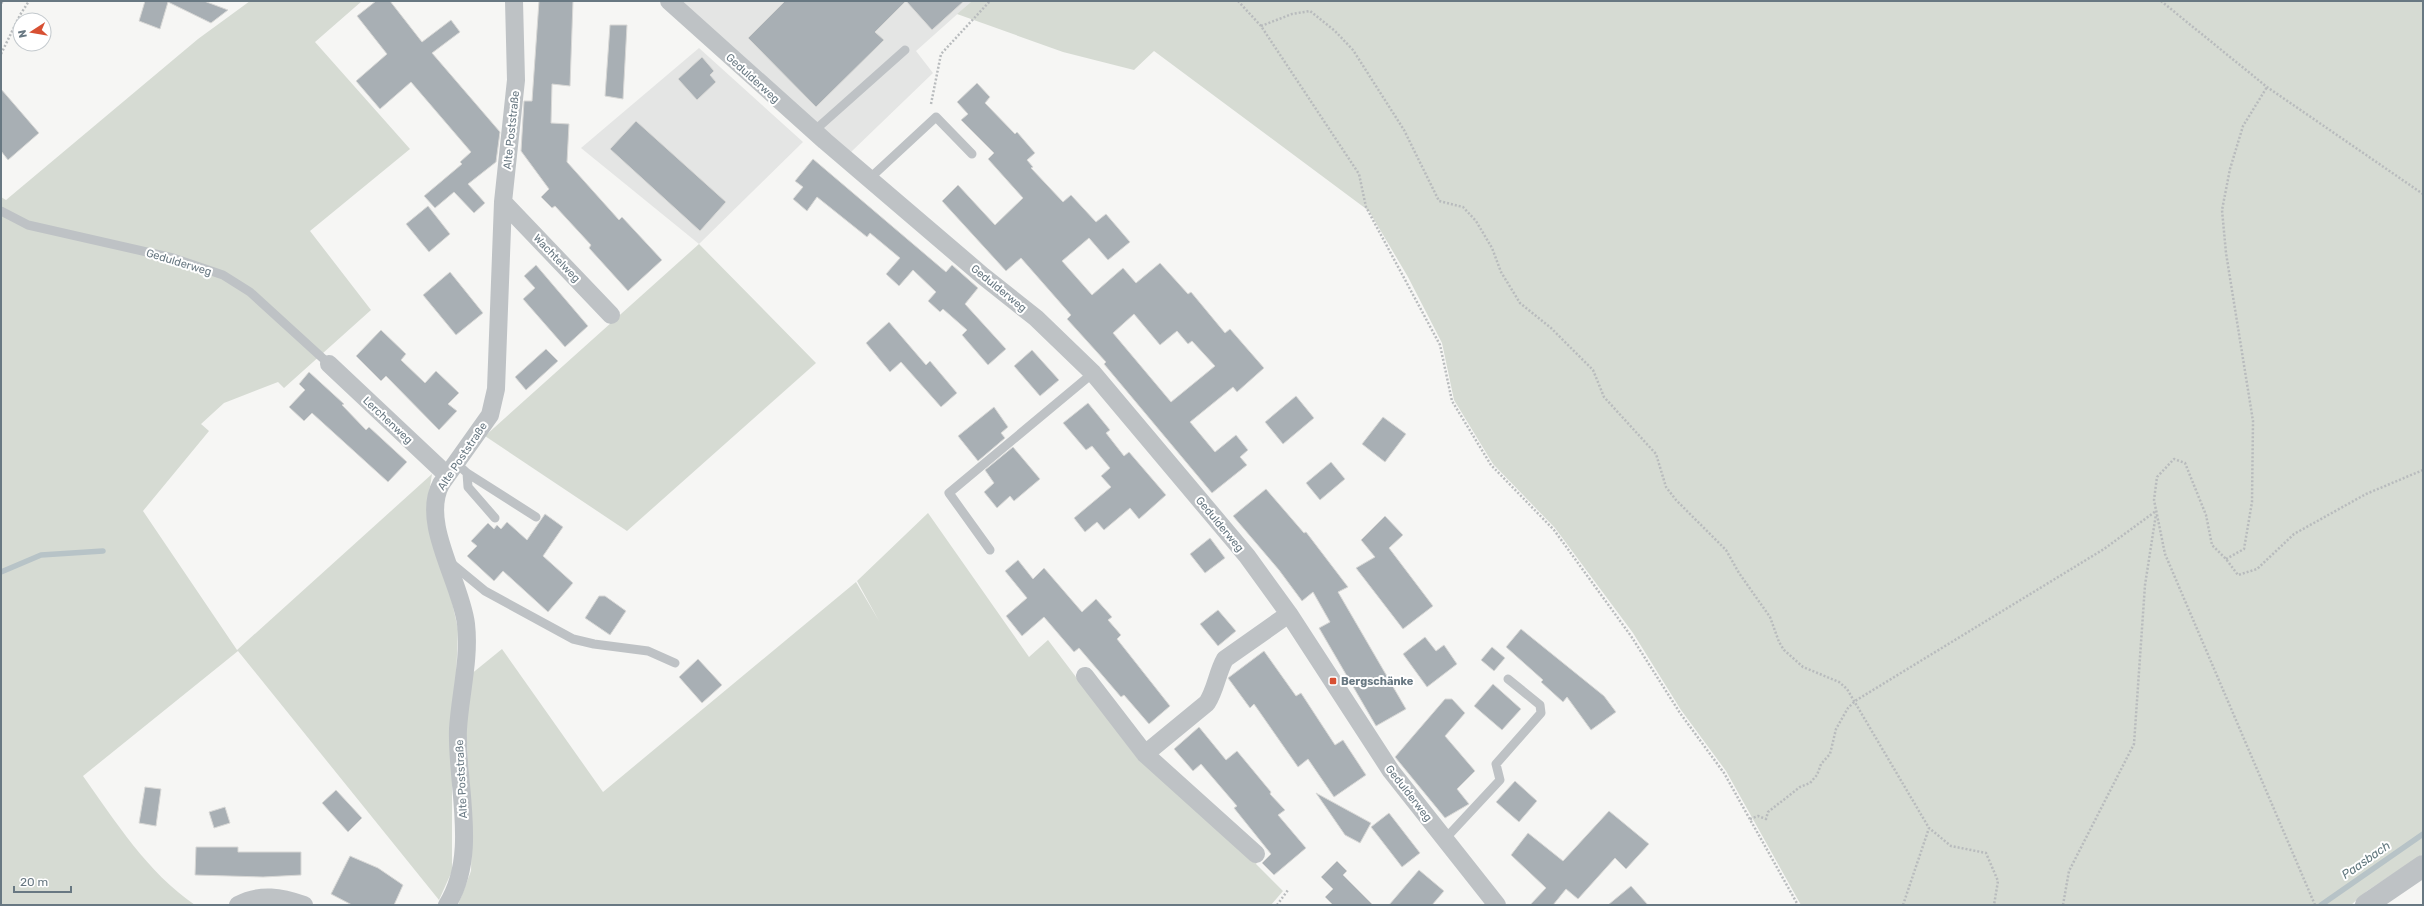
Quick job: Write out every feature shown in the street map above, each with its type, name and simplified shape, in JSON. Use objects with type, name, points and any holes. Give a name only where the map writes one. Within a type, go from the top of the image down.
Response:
[{"type":"street","name":"Alte Poststraße","points":[[447,905],[460,877],[463,855],[458,730],[467,635],[465,614],[437,525],[435,503],[436,492],[457,470],[490,414],[494,402],[496,389],[503,202],[516,80],[514,1]]},
{"type":"street","name":"Gedulderweg","points":[[669,1],[869,179],[1036,318],[1093,374],[1247,556],[1290,614],[1365,734],[1391,771],[1497,905]]},
{"type":"street","name":"Wachtelweg","points":[[503,202],[611,315]]},
{"type":"street","name":"Lerchenweg","points":[[329,364],[457,470]]},
{"type":"street","points":[[1145,754],[1206,703],[1213,693],[1220,668],[1225,660],[1290,614]]},
{"type":"street","points":[[1085,676],[1145,754],[1256,854]]},
{"type":"street","points":[[2366,905],[2423,866]]},
{"type":"street","points":[[238,905],[268,897],[281,897],[304,905]]},
{"type":"lane","points":[[814,131],[905,50]]},
{"type":"lane","points":[[869,179],[936,117],[972,154]]},
{"type":"lane","name":"Gedulderweg","points":[[1,211],[28,225],[173,258],[223,276],[250,292],[329,364]]},
{"type":"lane","points":[[990,550],[949,493],[1093,374]]},
{"type":"lane","points":[[457,470],[536,517]]},
{"type":"lane","points":[[457,470],[468,487],[495,518]]},
{"type":"lane","points":[[447,560],[469,580],[485,591],[573,639],[648,651],[675,663]]},
{"type":"lane","points":[[1445,839],[1500,780],[1496,764],[1541,713],[1540,705],[1508,679]]},
{"type":"path","points":[[1,54],[20,15],[29,1]]},
{"type":"path","points":[[936,117],[931,103],[941,54],[990,1]]},
{"type":"path","points":[[1238,1],[1261,26],[1359,174],[1366,207],[1440,345],[1452,401],[1460,414],[1492,465],[1554,530],[1631,636],[1680,712],[1724,774],[1798,905]]},
{"type":"path","points":[[2161,1],[2267,87],[2423,194]]},
{"type":"path","points":[[1261,26],[1292,14],[1310,11],[1335,31],[1353,50],[1404,130],[1439,201],[1463,207],[1476,221],[1492,248],[1501,272],[1520,303],[1551,328],[1593,370],[1604,398],[1656,454],[1666,487],[1676,500],[1726,550],[1739,573],[1770,617],[1779,642],[1784,650],[1803,667],[1839,682],[1855,701],[1888,762],[1929,828],[1951,846],[1986,853],[1998,881],[1994,905]]},
{"type":"path","points":[[2226,559],[2244,549],[2252,502],[2252,421],[2226,253],[2222,210],[2230,169],[2243,126],[2267,87]]},
{"type":"path","points":[[2315,905],[2168,561],[2154,500],[2157,477],[2174,460],[2185,463],[2206,516],[2212,545],[2226,559],[2238,575],[2257,569],[2294,534],[2366,494],[2423,470]]},
{"type":"path","points":[[1750,819],[1758,816],[1766,819],[1768,812],[1800,787],[1810,783],[1817,775],[1821,764],[1830,754],[1836,729],[1848,708],[1855,701],[2104,549],[2156,512]]},
{"type":"path","points":[[2063,905],[2069,871],[2134,744],[2145,585],[2156,512]]},
{"type":"path","points":[[1903,905],[1929,828]]},
{"type":"path","points":[[1277,905],[1288,890]]},
{"type":"shaded area","points":[[250,1],[362,1],[315,42],[410,149],[310,231],[371,310],[284,388],[278,382],[224,403],[201,424],[209,431],[143,511],[237,650],[432,474],[427,505],[445,571],[458,629],[452,783],[452,871],[439,900],[238,651],[83,776],[120,828],[147,862],[178,892],[195,905],[1,905],[1,197],[6,200],[198,39]]},
{"type":"shaded area","points":[[679,1],[972,1],[916,51],[933,73],[851,152],[791,103]]},
{"type":"shaded area","points":[[972,1],[2423,1],[2423,854],[2367,891],[2351,905],[1801,905],[1726,771],[1681,710],[1633,633],[1555,528],[1493,464],[1454,400],[1442,343],[1408,277],[1369,211],[1154,51],[1134,70],[1063,52],[957,14]]},
{"type":"shaded area","points":[[699,48],[803,142],[699,244],[581,148]]},
{"type":"shaded area","points":[[699,244],[816,363],[627,531],[485,436]]},
{"type":"shaded area","points":[[928,513],[1029,657],[1048,640],[1138,759],[1258,861],[1256,864],[1283,891],[1271,905],[458,905],[471,871],[472,827],[466,726],[470,675],[502,649],[603,792],[856,582],[879,621],[857,581]]},
{"type":"building","points":[[145,1],[204,1],[228,10],[211,23],[168,2],[160,29],[139,21]]},
{"type":"building","points":[[376,1],[390,1],[422,42],[451,20],[460,32],[432,53],[500,132],[496,162],[468,184],[485,203],[474,213],[454,192],[435,208],[424,196],[462,164],[460,162],[471,152],[411,82],[380,109],[356,81],[387,54],[357,16]]},
{"type":"building","points":[[539,1],[573,1],[570,86],[552,84],[551,123],[569,124],[567,162],[619,220],[622,217],[662,260],[628,291],[589,248],[591,245],[555,206],[552,208],[541,197],[549,189],[521,151],[524,101],[532,101]]},
{"type":"building","points":[[785,1],[906,1],[875,32],[884,40],[816,107],[748,38]]},
{"type":"building","points":[[906,1],[964,1],[932,30]]},
{"type":"building","points":[[610,25],[627,25],[623,99],[605,96]]},
{"type":"building","points":[[702,57],[714,71],[710,75],[716,82],[697,100],[678,79]]},
{"type":"building","points":[[977,83],[990,97],[985,103],[1015,134],[1017,132],[1035,153],[1027,160],[1033,167],[1031,168],[1063,202],[1071,195],[1096,222],[1106,214],[1130,242],[1108,260],[1089,238],[1062,261],[1092,295],[1123,268],[1136,283],[1160,263],[1188,294],[1191,292],[1225,333],[1230,329],[1264,368],[1237,392],[1233,387],[1190,422],[1215,452],[1236,435],[1248,450],[1240,457],[1247,465],[1212,493],[1104,364],[1106,362],[1067,319],[1071,315],[1021,258],[1006,271],[942,201],[958,185],[995,225],[1023,198],[988,159],[994,153],[961,120],[968,114],[957,102]],"holes":[[[1134,314],[1160,345],[1177,331],[1188,344],[1192,341],[1215,366],[1171,402],[1113,333]]]},
{"type":"building","points":[[1,89],[39,133],[8,160],[1,151]]},
{"type":"building","points":[[636,121],[726,202],[700,231],[610,149]]},
{"type":"building","points":[[813,159],[946,272],[952,265],[978,288],[965,304],[1006,349],[988,365],[962,335],[967,330],[943,309],[940,312],[928,301],[936,292],[913,270],[899,286],[886,274],[900,258],[870,233],[867,237],[817,197],[807,211],[793,199],[803,187],[795,181]]},
{"type":"building","points":[[428,206],[450,234],[429,252],[406,224]]},
{"type":"building","points":[[536,265],[588,326],[565,347],[523,299],[535,288],[524,276]]},
{"type":"building","points":[[450,272],[483,313],[456,335],[423,295]]},
{"type":"building","points":[[889,322],[926,365],[930,361],[957,393],[941,407],[901,362],[890,372],[866,343]]},
{"type":"building","points":[[381,330],[406,354],[401,360],[425,383],[436,371],[459,393],[448,404],[457,411],[439,430],[386,376],[381,381],[356,356]]},
{"type":"building","points":[[546,349],[558,361],[526,390],[515,377]]},
{"type":"building","points":[[1032,350],[1059,380],[1040,396],[1014,366]]},
{"type":"building","points":[[309,372],[344,404],[342,405],[366,430],[369,427],[407,462],[388,482],[312,413],[304,421],[289,407],[305,390],[299,384]]},
{"type":"building","points":[[1296,396],[1314,418],[1283,444],[1265,422]]},
{"type":"building","points":[[1088,403],[1110,430],[1106,433],[1124,456],[1129,452],[1166,495],[1139,519],[1130,508],[1104,530],[1097,522],[1085,532],[1074,518],[1111,487],[1101,476],[1110,468],[1092,446],[1086,450],[1063,423]]},
{"type":"building","points":[[994,407],[1008,427],[1001,433],[1005,438],[978,461],[958,436]]},
{"type":"building","points":[[1383,417],[1406,434],[1385,462],[1362,444]]},
{"type":"building","points":[[1013,447],[1040,479],[1014,501],[1010,496],[997,508],[984,492],[994,483],[985,470]]},
{"type":"building","points":[[1331,462],[1345,479],[1320,500],[1306,483]]},
{"type":"building","points":[[1266,489],[1304,533],[1306,532],[1348,587],[1338,592],[1406,709],[1376,726],[1319,628],[1330,622],[1313,592],[1302,601],[1279,570],[1233,516]]},
{"type":"building","points":[[545,514],[563,527],[543,556],[573,583],[548,612],[503,571],[494,581],[467,556],[477,546],[471,541],[488,523],[494,529],[497,525],[501,529],[507,522],[527,540]]},
{"type":"building","points":[[1385,516],[1403,535],[1389,548],[1433,606],[1403,629],[1356,568],[1375,557],[1361,540]]},
{"type":"building","points":[[1210,538],[1225,558],[1205,573],[1190,554]]},
{"type":"building","points":[[1018,560],[1033,579],[1044,568],[1082,612],[1096,599],[1112,617],[1108,620],[1121,635],[1117,639],[1170,706],[1149,724],[1124,695],[1121,697],[1079,648],[1074,652],[1044,617],[1022,636],[1006,616],[1027,598],[1005,571]]},
{"type":"building","points":[[599,596],[605,596],[626,611],[610,635],[585,618]]},
{"type":"building","points":[[1218,610],[1236,631],[1218,646],[1200,624]]},
{"type":"building","points":[[1521,629],[1604,696],[1616,712],[1591,730],[1567,697],[1563,702],[1541,682],[1543,680],[1506,647]]},
{"type":"building","points":[[1425,637],[1436,651],[1444,645],[1457,664],[1427,687],[1403,654]]},
{"type":"building","points":[[1492,647],[1505,658],[1494,671],[1481,660]]},
{"type":"building","points":[[1264,651],[1296,696],[1301,693],[1335,745],[1343,740],[1366,775],[1334,797],[1308,759],[1298,767],[1254,704],[1250,708],[1228,678]]},
{"type":"building","points":[[698,659],[722,685],[702,703],[679,677]]},
{"type":"building","points":[[1493,684],[1521,709],[1502,730],[1474,706]]},
{"type":"building","points":[[1445,699],[1452,699],[1465,713],[1445,736],[1475,771],[1457,789],[1469,804],[1445,818],[1395,757]]},
{"type":"building","points":[[1199,727],[1226,760],[1237,751],[1271,792],[1270,794],[1285,810],[1278,815],[1306,848],[1274,875],[1262,863],[1271,854],[1234,808],[1237,806],[1201,764],[1193,771],[1174,749]]},
{"type":"building","points":[[1515,781],[1537,801],[1519,822],[1496,802]]},
{"type":"building","points":[[145,787],[161,789],[156,826],[139,823]]},
{"type":"building","points":[[336,790],[362,818],[348,832],[322,803]]},
{"type":"building","points":[[1316,793],[1371,823],[1360,843],[1345,835]]},
{"type":"building","points":[[225,807],[230,823],[214,828],[209,812]]},
{"type":"building","points":[[1609,811],[1649,844],[1626,869],[1615,858],[1578,899],[1566,889],[1553,905],[1530,905],[1546,888],[1511,855],[1528,833],[1563,861]]},
{"type":"building","points":[[1389,813],[1420,853],[1402,867],[1371,827]]},
{"type":"building","points":[[196,847],[238,847],[238,852],[301,852],[301,875],[263,877],[195,875]]},
{"type":"building","points":[[350,856],[378,868],[403,885],[394,905],[352,905],[331,894]]},
{"type":"building","points":[[1337,861],[1347,871],[1343,875],[1373,905],[1333,905],[1325,897],[1333,889],[1321,877]]},
{"type":"building","points":[[1419,870],[1444,891],[1432,905],[1389,905]]},
{"type":"building","points":[[1631,886],[1648,905],[1608,905]]},
{"type":"waterway","points":[[1,572],[41,555],[103,551]]},
{"type":"waterway","name":"Paasbach","points":[[2321,905],[2423,834]]},
{"type":"place","name":"Bergschänke","points":[[1333,681]]}]
